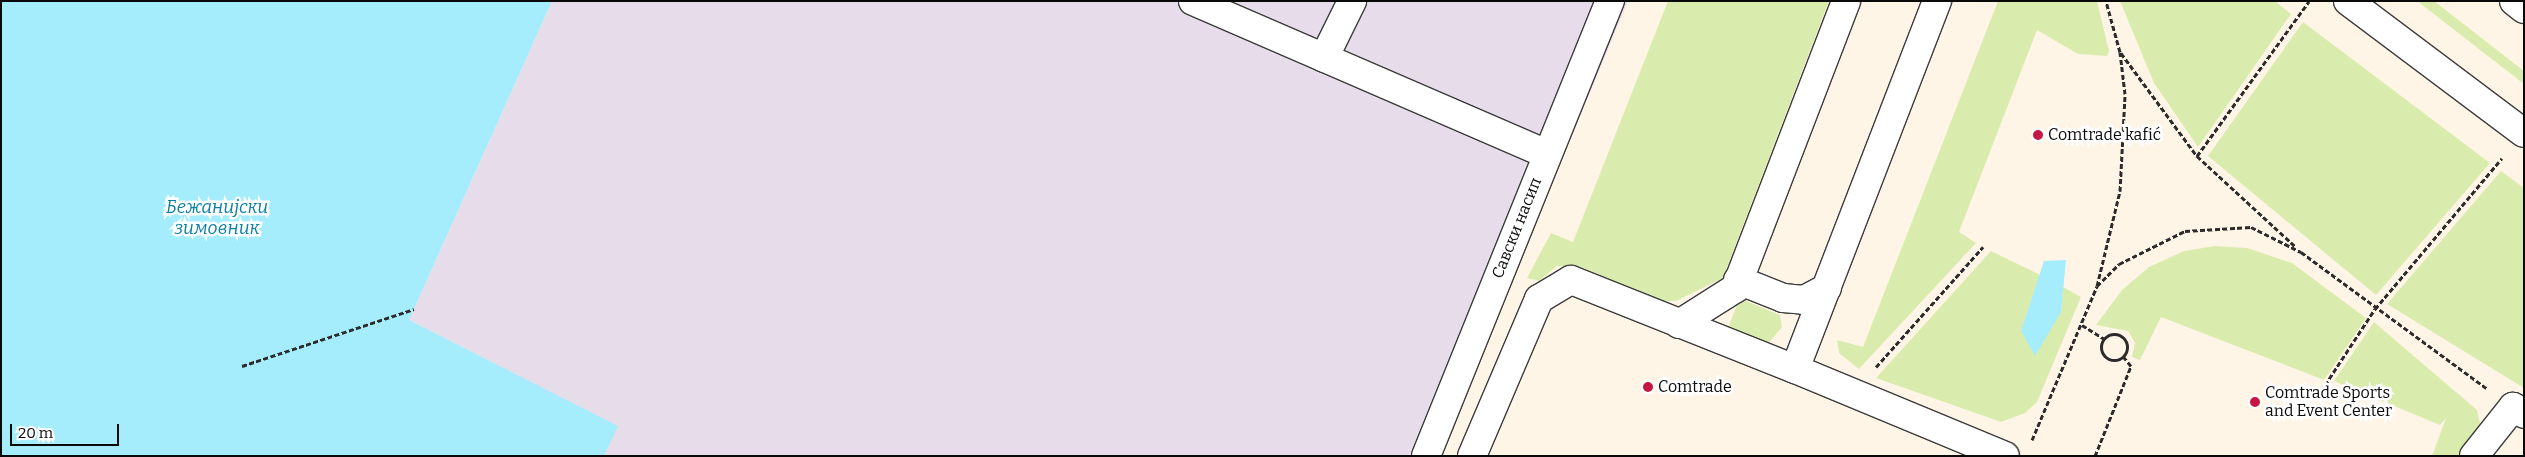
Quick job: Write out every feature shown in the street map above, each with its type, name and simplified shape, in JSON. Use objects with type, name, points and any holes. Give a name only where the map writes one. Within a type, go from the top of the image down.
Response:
[{"type":"lane","points":[[1193,1],[1546,154]]},
{"type":"lane","points":[[1324,58],[1352,1]]},
{"type":"lane","name":"Савски насип","points":[[1426,456],[1546,154],[1610,1]]},
{"type":"lane","points":[[1679,324],[1736,288],[1846,1]]},
{"type":"lane","points":[[1795,369],[1937,1]]},
{"type":"lane","points":[[2348,1],[2523,133]]},
{"type":"lane","points":[[2514,1],[2524,9]]},
{"type":"lane","points":[[1472,456],[1539,299],[1553,287],[1571,280],[1587,284],[1679,324],[1854,392],[2017,452]]},
{"type":"lane","points":[[1738,280],[1783,298],[1804,300],[1827,288]]},
{"type":"lane","points":[[2474,456],[2518,410]]},
{"type":"path","points":[[2017,452],[2082,325],[2097,286],[2120,191],[2125,94],[2120,52],[2106,1]]},
{"type":"path","points":[[2197,156],[2309,1]]},
{"type":"path","points":[[2120,52],[2197,156],[2301,252],[2375,309],[2518,410]]},
{"type":"path","points":[[2325,385],[2375,309],[2523,133]]},
{"type":"path","points":[[2097,286],[2119,264],[2185,231],[2251,227],[2301,252]]},
{"type":"path","points":[[1854,392],[1983,247]]},
{"type":"path","points":[[242,366],[414,308]]},
{"type":"path","points":[[2082,325],[2104,339],[2122,336],[2127,348],[2123,356],[2112,360],[2104,356],[2100,349],[2104,339]]},
{"type":"path","points":[[2095,456],[2132,366],[2123,356]]},
{"type":"shaded area","points":[[552,1],[1628,1],[1439,456],[604,456],[617,426],[409,320]]},
{"type":"green space","points":[[1668,1],[1829,1],[1723,278],[1676,301],[1661,301],[1581,267],[1557,266],[1539,281],[1527,278],[1551,233],[1573,242]]},
{"type":"green space","points":[[1998,1],[2097,1],[2109,51],[2107,56],[2078,54],[2037,30],[1959,232],[1976,243],[1859,369],[1839,353],[1837,340],[1863,347]]},
{"type":"green space","points":[[2120,1],[2275,1],[2291,14],[2198,147],[2154,83]]},
{"type":"green space","points":[[2417,1],[2434,1],[2524,71],[2524,84]]},
{"type":"green space","points":[[2303,22],[2490,163],[2376,295],[2208,156]]},
{"type":"green space","points":[[2501,171],[2524,188],[2524,388],[2387,304]]},
{"type":"green space","points":[[2215,246],[2247,248],[2292,263],[2366,318],[2324,380],[2161,317],[2140,360],[2132,357],[2135,343],[2128,331],[2096,325],[2122,290],[2149,267],[2184,251]]},
{"type":"green space","points":[[1991,251],[2040,275],[2021,331],[2061,312],[2063,287],[2081,297],[2037,402],[2025,413],[2001,422],[1876,378]]},
{"type":"green space","points":[[1746,301],[1780,315],[1782,327],[1767,345],[1728,328],[1737,305]]},
{"type":"green space","points":[[2374,322],[2477,410],[2481,428],[2461,456],[2432,456],[2446,418],[2440,425],[2334,381]]},
{"type":"water","name":"Бежанијски зимовник","points":[[1,1],[552,1],[409,320],[618,426],[604,456],[1,456]]},
{"type":"water","points":[[2066,260],[2061,312],[2035,356],[2021,331],[2044,261]]},
{"type":"place","name":"Comtrade kafić","points":[[2038,135]]},
{"type":"place","name":"Comtrade","points":[[1648,387]]},
{"type":"place","name":"Comtrade Sports and Event Center","points":[[2255,402]]}]
